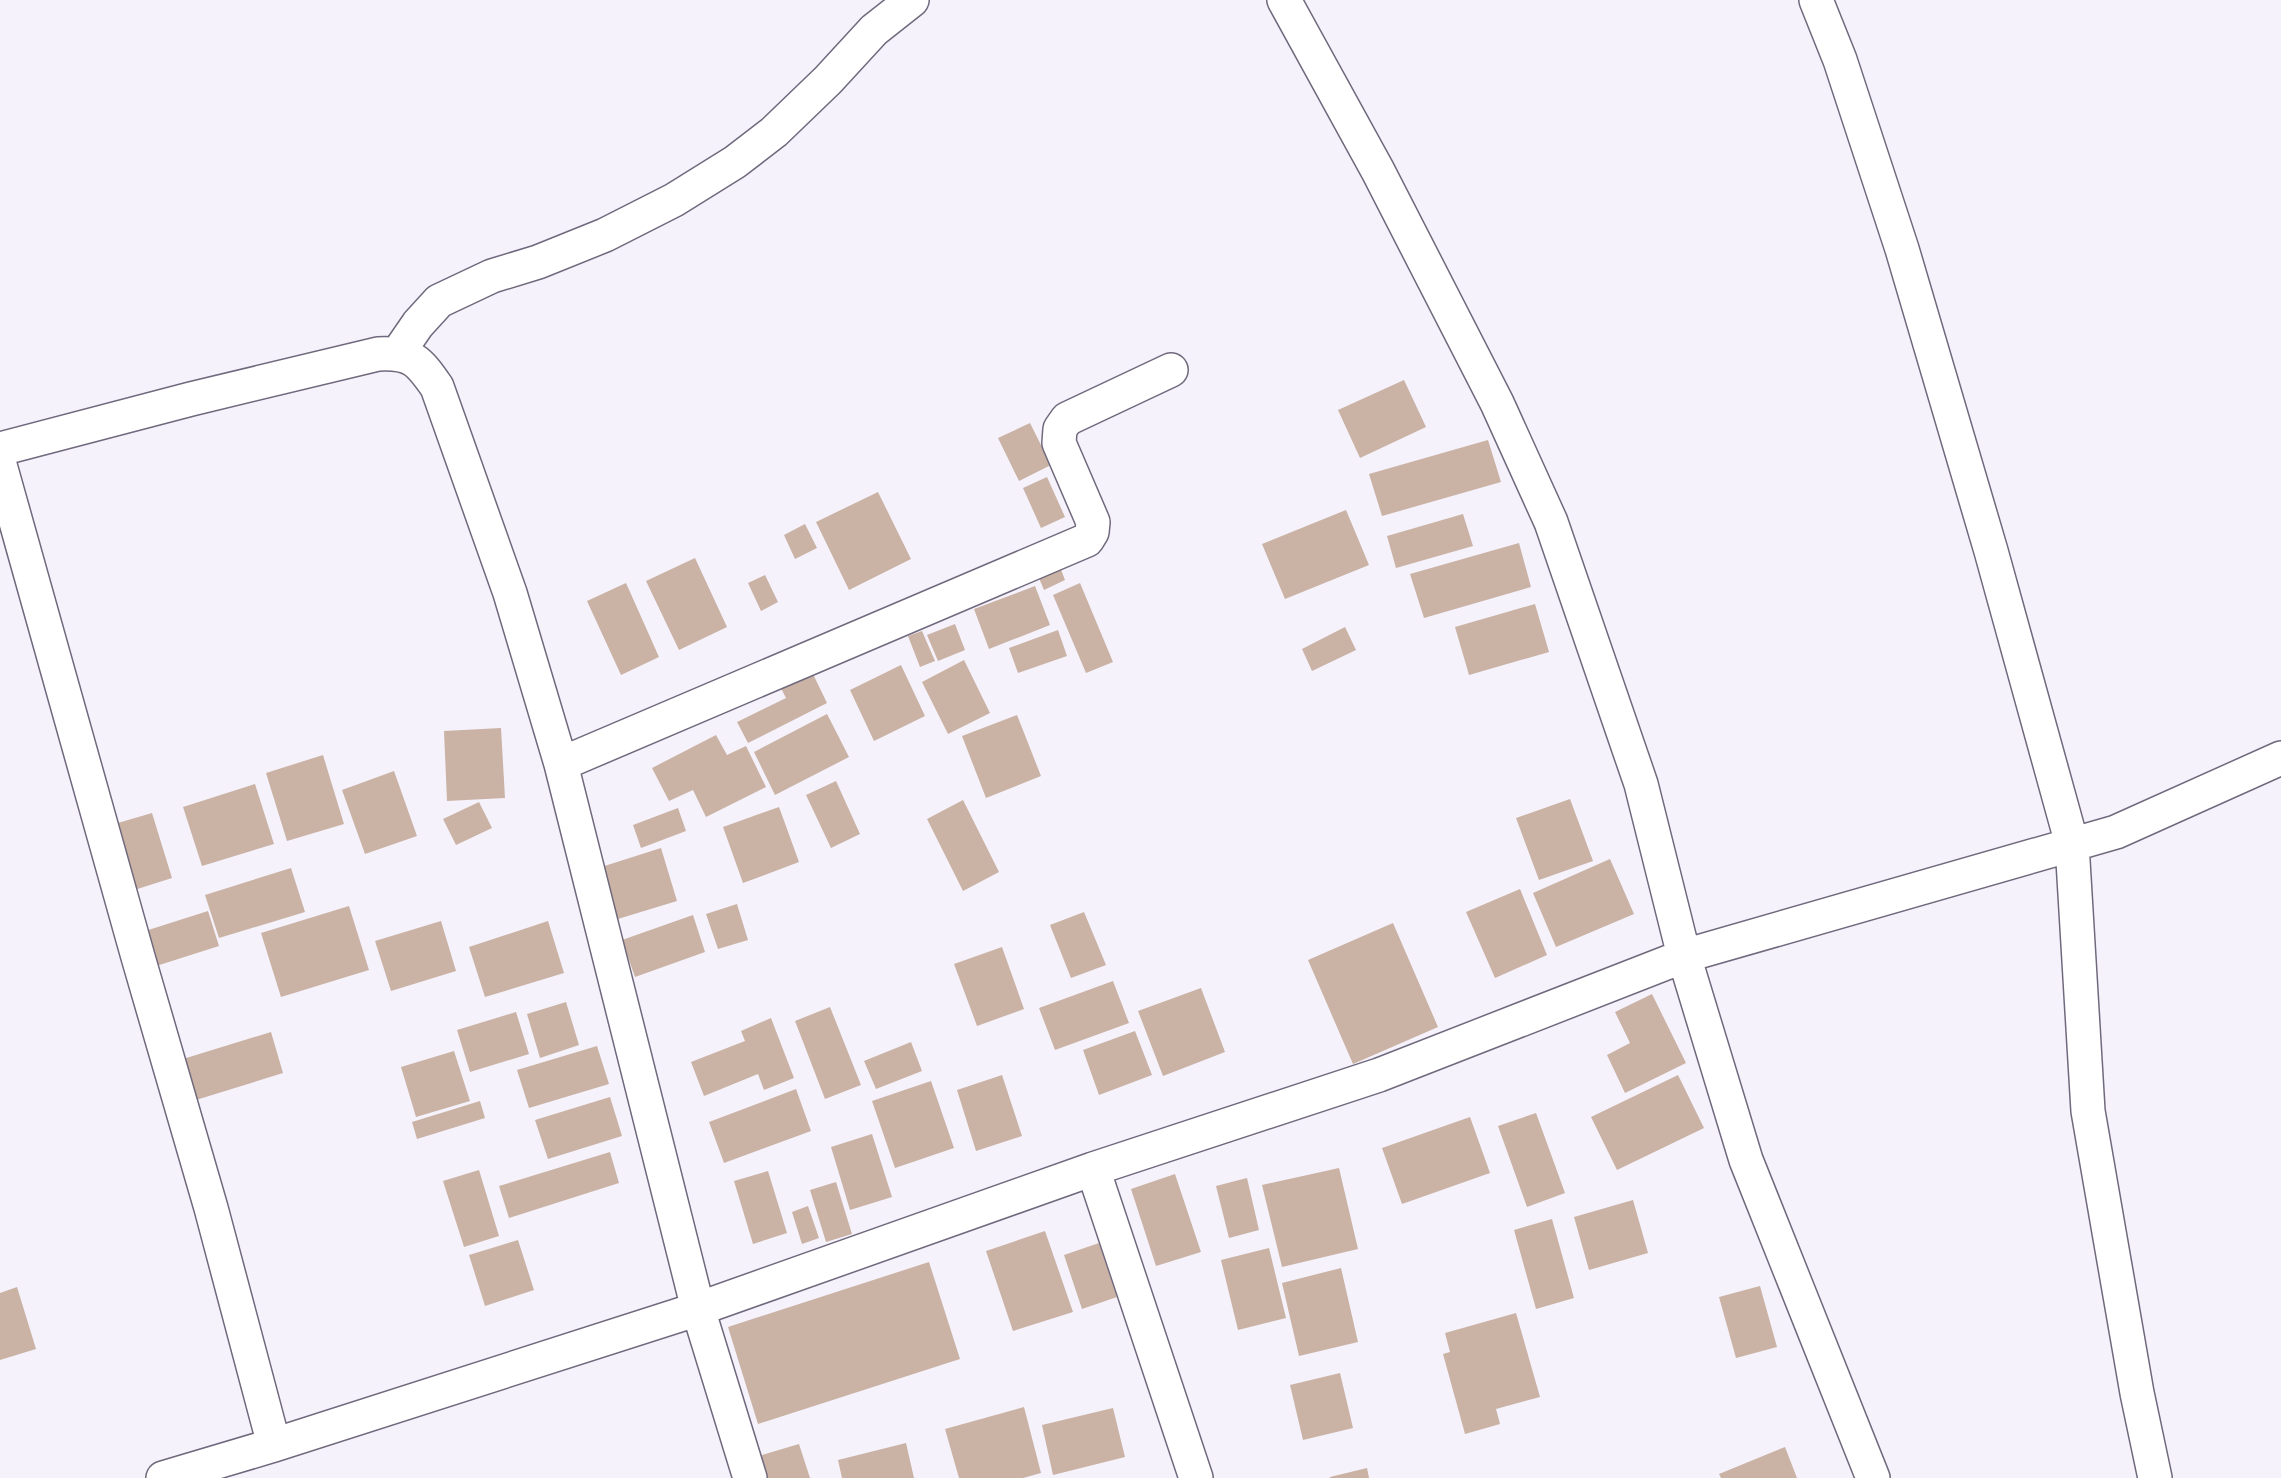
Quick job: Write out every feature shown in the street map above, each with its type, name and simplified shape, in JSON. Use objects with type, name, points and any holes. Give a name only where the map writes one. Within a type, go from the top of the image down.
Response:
[{"type":"street","points":[[398,353],[418,324],[439,301],[492,276],[538,262],[605,235],[674,200],[735,162],[774,132],[828,80],[874,30],[912,0]]},
{"type":"street","points":[[1284,0],[1378,171],[1497,403],[1551,522],[1641,784],[1684,956],[1746,1160],[1873,1478]]},
{"type":"street","points":[[1815,0],[1840,60],[1902,249],[1991,551],[2072,844],[2088,1111],[2137,1394],[2155,1478]]},
{"type":"street","points":[[0,449],[378,354],[398,353],[423,367],[437,387],[510,593],[561,764],[698,1309],[750,1478]]},
{"type":"street","points":[[561,764],[1087,540],[1092,532],[1093,522],[1059,443],[1060,429],[1067,419],[1171,370]]},
{"type":"street","points":[[0,465],[211,1208],[274,1445]]},
{"type":"street","points":[[163,1478],[274,1445],[698,1309],[1093,1169],[1379,1075],[1684,956],[2116,832],[2281,758]]},
{"type":"street","points":[[1093,1169],[1196,1478]]},
{"type":"building","points":[[1404,380],[1426,427],[1360,458],[1338,410]]},
{"type":"building","points":[[1030,423],[1051,465],[1019,481],[998,438]]},
{"type":"building","points":[[1488,440],[1501,482],[1382,516],[1369,474]]},
{"type":"building","points":[[1047,477],[1065,517],[1041,528],[1023,488]]},
{"type":"building","points":[[878,492],[911,559],[849,590],[816,522]]},
{"type":"building","points":[[1346,510],[1369,565],[1285,599],[1262,544]]},
{"type":"building","points":[[1463,514],[1473,546],[1396,568],[1387,536]]},
{"type":"building","points":[[805,524],[817,548],[795,559],[784,535]]},
{"type":"building","points":[[1519,543],[1531,587],[1424,618],[1410,574]]},
{"type":"building","points":[[695,558],[727,627],[679,650],[646,581]]},
{"type":"building","points":[[1058,562],[1065,580],[1044,590],[1036,571]]},
{"type":"building","points":[[765,575],[778,602],[761,611],[748,583]]},
{"type":"building","points":[[626,583],[659,657],[621,675],[587,601]]},
{"type":"building","points":[[1080,583],[1113,662],[1086,673],[1053,595]]},
{"type":"building","points":[[1035,586],[1050,625],[989,649],[974,609]]},
{"type":"building","points":[[1535,604],[1549,652],[1469,675],[1455,627]]},
{"type":"building","points":[[955,624],[965,650],[938,661],[927,635]]},
{"type":"building","points":[[1345,627],[1356,650],[1312,671],[1302,649]]},
{"type":"building","points":[[1058,630],[1067,656],[1018,673],[1009,648]]},
{"type":"building","points":[[922,631],[935,661],[920,667],[908,636]]},
{"type":"building","points":[[964,660],[990,713],[948,734],[922,682]]},
{"type":"building","points":[[901,665],[925,716],[874,741],[850,690]]},
{"type":"building","points":[[812,672],[827,703],[748,743],[737,722],[786,698],[781,688]]},
{"type":"building","points":[[827,714],[849,757],[775,795],[754,752]]},
{"type":"building","points":[[1017,715],[1041,776],[986,798],[962,736]]},
{"type":"building","points":[[501,728],[505,798],[447,801],[444,731]]},
{"type":"building","points":[[716,735],[727,755],[746,746],[766,787],[706,817],[693,790],[669,801],[652,768]]},
{"type":"building","points":[[323,755],[344,824],[287,841],[266,773]]},
{"type":"building","points":[[394,771],[417,836],[365,854],[342,790]]},
{"type":"building","points":[[836,781],[860,834],[831,848],[806,795]]},
{"type":"building","points":[[255,784],[274,844],[202,866],[183,807]]},
{"type":"building","points":[[1570,799],[1593,861],[1539,880],[1516,818]]},
{"type":"building","points":[[963,800],[999,872],[963,891],[927,819]]},
{"type":"building","points":[[479,802],[492,828],[456,845],[443,819]]},
{"type":"building","points":[[779,807],[799,862],[743,883],[723,827]]},
{"type":"building","points":[[678,808],[686,831],[641,848],[633,825]]},
{"type":"building","points":[[152,813],[172,878],[131,891],[111,825]]},
{"type":"building","points":[[661,848],[677,901],[608,922],[592,870]]},
{"type":"building","points":[[1610,859],[1634,914],[1556,947],[1533,893]]},
{"type":"building","points":[[291,868],[305,912],[219,938],[205,895]]},
{"type":"building","points":[[1520,889],[1547,955],[1495,978],[1466,912]]},
{"type":"building","points":[[737,904],[748,940],[718,949],[706,914]]},
{"type":"building","points":[[349,906],[369,970],[281,997],[261,933]]},
{"type":"building","points":[[208,911],[219,946],[153,967],[142,932]]},
{"type":"building","points":[[1084,912],[1106,965],[1071,978],[1050,925]]},
{"type":"building","points":[[693,915],[705,952],[635,977],[622,940]]},
{"type":"building","points":[[441,921],[456,971],[391,991],[375,941]]},
{"type":"building","points":[[548,921],[564,973],[485,997],[469,947]]},
{"type":"building","points":[[1393,923],[1438,1027],[1353,1064],[1308,960]]},
{"type":"building","points":[[1002,947],[1024,1009],[977,1026],[954,964]]},
{"type":"building","points":[[1113,981],[1129,1023],[1055,1050],[1039,1008]]},
{"type":"building","points":[[1201,988],[1225,1052],[1163,1076],[1138,1011]]},
{"type":"building","points":[[1652,994],[1686,1063],[1625,1093],[1607,1055],[1630,1043],[1615,1012]]},
{"type":"building","points":[[566,1002],[579,1045],[540,1058],[527,1014]]},
{"type":"building","points":[[830,1007],[861,1085],[825,1099],[795,1021]]},
{"type":"building","points":[[516,1012],[529,1054],[470,1072],[457,1030]]},
{"type":"building","points":[[771,1018],[794,1078],[764,1090],[758,1074],[704,1096],[691,1062],[745,1041],[741,1031]]},
{"type":"building","points":[[1135,1031],[1152,1075],[1099,1095],[1083,1050]]},
{"type":"building","points":[[271,1032],[283,1073],[196,1100],[183,1059]]},
{"type":"building","points":[[911,1042],[922,1071],[876,1089],[864,1061]]},
{"type":"building","points":[[597,1046],[609,1084],[529,1108],[517,1070]]},
{"type":"building","points":[[454,1051],[470,1101],[416,1117],[401,1067]]},
{"type":"building","points":[[1002,1075],[1022,1136],[976,1151],[957,1090]]},
{"type":"building","points":[[1678,1075],[1704,1128],[1617,1170],[1591,1117]]},
{"type":"building","points":[[931,1081],[954,1148],[895,1168],[872,1101]]},
{"type":"building","points":[[796,1089],[811,1131],[724,1163],[709,1122]]},
{"type":"building","points":[[610,1097],[622,1136],[548,1159],[535,1120]]},
{"type":"building","points":[[480,1101],[485,1118],[417,1139],[412,1122]]},
{"type":"building","points":[[1536,1113],[1565,1193],[1527,1207],[1498,1126]]},
{"type":"building","points":[[1470,1117],[1490,1173],[1402,1204],[1382,1148]]},
{"type":"building","points":[[872,1134],[892,1197],[850,1210],[831,1147]]},
{"type":"building","points":[[610,1152],[619,1183],[509,1218],[499,1186]]},
{"type":"building","points":[[1339,1168],[1358,1249],[1282,1267],[1262,1185]]},
{"type":"building","points":[[479,1170],[499,1236],[464,1247],[443,1181]]},
{"type":"building","points":[[768,1171],[787,1233],[753,1244],[734,1181]]},
{"type":"building","points":[[1175,1174],[1201,1252],[1156,1266],[1131,1189]]},
{"type":"building","points":[[1247,1178],[1259,1230],[1229,1238],[1216,1186]]},
{"type":"building","points":[[836,1182],[852,1234],[826,1242],[810,1190]]},
{"type":"building","points":[[1633,1200],[1648,1253],[1589,1270],[1574,1217]]},
{"type":"building","points":[[808,1206],[819,1238],[802,1244],[792,1212]]},
{"type":"building","points":[[1552,1219],[1574,1298],[1536,1309],[1514,1230]]},
{"type":"building","points":[[1045,1231],[1073,1312],[1013,1331],[986,1251]]},
{"type":"building","points":[[518,1240],[534,1290],[485,1306],[469,1255]]},
{"type":"building","points":[[1099,1243],[1117,1297],[1082,1309],[1064,1255]]},
{"type":"building","points":[[1269,1248],[1286,1318],[1238,1330],[1221,1260]]},
{"type":"building","points":[[929,1262],[960,1359],[758,1424],[728,1327]]},
{"type":"building","points":[[1341,1268],[1358,1342],[1299,1356],[1282,1283]]},
{"type":"building","points":[[1760,1286],[1777,1347],[1736,1358],[1719,1297]]},
{"type":"building","points":[[17,1287],[36,1349],[0,1360],[0,1293]]},
{"type":"building","points":[[1516,1313],[1540,1397],[1496,1409],[1500,1424],[1465,1434],[1443,1354],[1450,1352],[1445,1333]]},
{"type":"building","points":[[1340,1373],[1353,1428],[1303,1440],[1290,1385]]},
{"type":"building","points":[[1024,1407],[1041,1473],[1023,1478],[959,1478],[945,1429]]},
{"type":"building","points":[[1113,1408],[1125,1457],[1053,1475],[1042,1425]]},
{"type":"building","points":[[906,1443],[914,1478],[842,1478],[838,1460]]},
{"type":"building","points":[[799,1444],[810,1478],[765,1478],[759,1456]]},
{"type":"building","points":[[1785,1447],[1797,1478],[1721,1478],[1719,1474]]},
{"type":"building","points":[[1367,1468],[1369,1478],[1330,1478],[1330,1477]]}]
